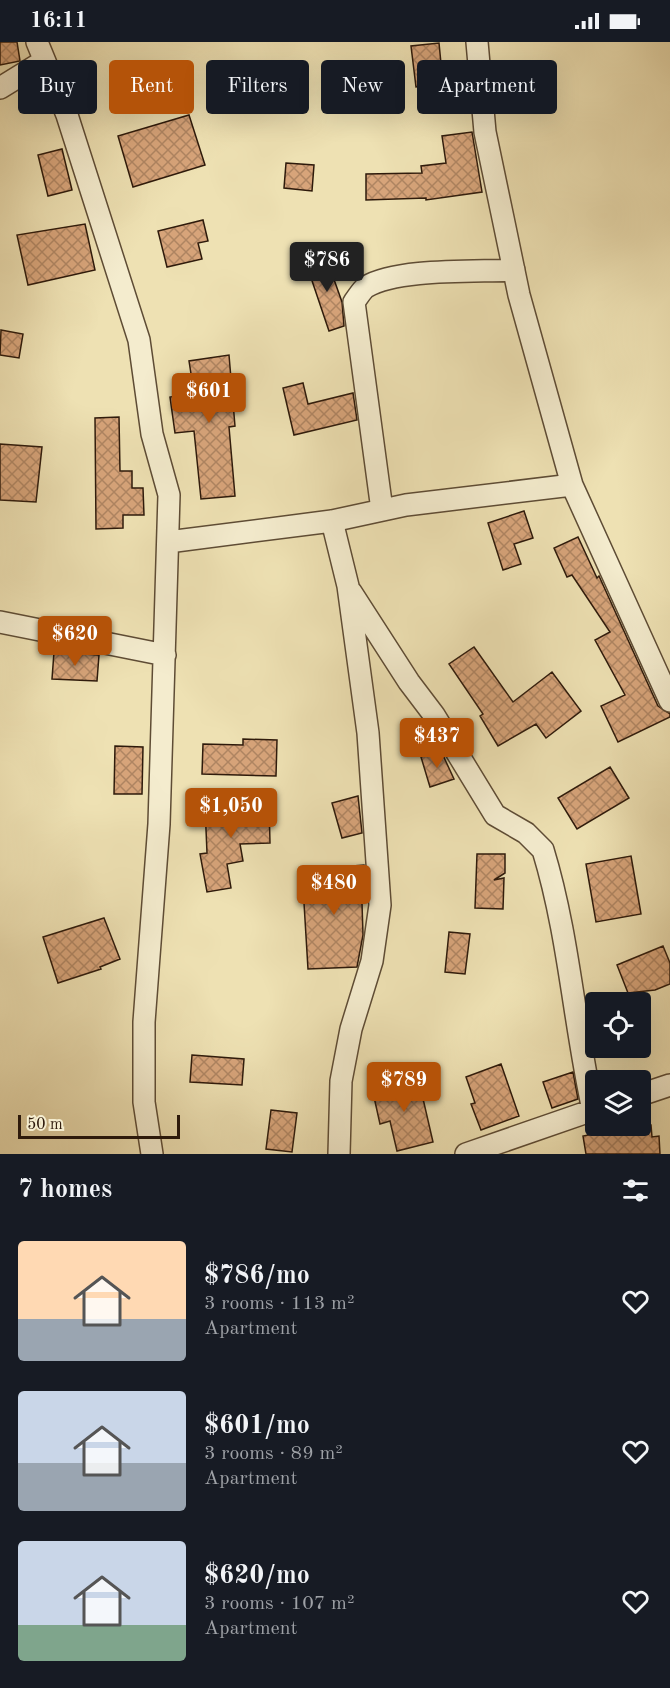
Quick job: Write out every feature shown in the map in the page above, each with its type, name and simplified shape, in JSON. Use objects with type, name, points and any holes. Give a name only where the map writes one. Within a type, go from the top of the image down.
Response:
[{"type":"street","points":[[477,42],[485,132],[514,270],[572,485],[670,701]]},
{"type":"street","points":[[0,88],[40,51],[68,115],[139,340],[152,434],[169,495],[159,824],[144,1022],[144,1102],[152,1154]]},
{"type":"street","points":[[382,510],[354,302],[364,288],[381,280],[415,275],[514,270]]},
{"type":"street","points":[[168,542],[332,521],[406,505],[572,485]]},
{"type":"street","points":[[332,521],[348,586],[368,733],[381,905],[372,962],[351,1029],[341,1081],[339,1154]]},
{"type":"street","points":[[348,586],[409,682],[434,715],[495,814],[526,833],[543,850],[577,1008],[585,1072]]},
{"type":"street","points":[[0,622],[165,655]]},
{"type":"street","points":[[651,1091],[670,1085]]},
{"type":"street","points":[[466,1154],[585,1113]]},
{"type":"building","points":[[0,42],[17,42],[20,60],[0,65]]},
{"type":"building","points":[[439,43],[441,60],[417,60],[417,87],[416,87],[411,46]]},
{"type":"building","points":[[189,115],[205,165],[133,187],[118,136]]},
{"type":"building","points":[[472,132],[482,192],[426,200],[426,198],[366,200],[366,174],[422,173],[421,166],[446,163],[442,136]]},
{"type":"building","points":[[62,149],[72,190],[48,196],[38,155]]},
{"type":"building","points":[[286,163],[314,165],[312,191],[284,188]]},
{"type":"building","points":[[203,220],[208,241],[198,243],[202,259],[167,267],[158,231]]},
{"type":"building","points":[[85,224],[95,270],[28,285],[17,235]]},
{"type":"building","points":[[326,257],[342,302],[344,326],[329,331],[306,263]]},
{"type":"building","points":[[1,330],[23,334],[19,358],[0,355]]},
{"type":"building","points":[[229,355],[235,426],[229,427],[235,496],[201,499],[194,431],[175,433],[170,397],[194,393],[189,361]]},
{"type":"building","points":[[303,383],[308,404],[353,393],[357,420],[294,435],[283,388]]},
{"type":"building","points":[[119,417],[120,471],[132,471],[132,488],[143,488],[144,515],[123,515],[123,528],[96,529],[95,418]]},
{"type":"building","points":[[0,444],[42,447],[36,502],[0,500]]},
{"type":"building","points":[[524,511],[533,538],[514,544],[521,564],[503,570],[488,523]]},
{"type":"building","points":[[578,537],[597,578],[599,576],[658,706],[670,714],[670,717],[618,742],[601,706],[625,695],[595,640],[610,632],[572,575],[567,577],[554,548]]},
{"type":"building","points":[[474,647],[513,702],[552,672],[581,711],[546,738],[536,724],[498,746],[480,716],[483,714],[449,664]]},
{"type":"building","points":[[54,652],[99,655],[97,681],[52,679]]},
{"type":"building","points":[[243,739],[277,740],[276,776],[202,774],[203,744],[243,745]]},
{"type":"building","points":[[115,746],[143,747],[142,794],[114,794]]},
{"type":"building","points":[[441,751],[454,779],[430,787],[421,757]]},
{"type":"building","points":[[610,767],[629,798],[577,829],[558,798]]},
{"type":"building","points":[[358,796],[362,833],[342,838],[332,803]]},
{"type":"building","points":[[269,803],[270,843],[240,844],[243,861],[227,864],[231,888],[207,892],[200,854],[207,853],[205,806]]},
{"type":"building","points":[[477,854],[505,854],[505,873],[494,880],[504,878],[503,909],[475,908]]},
{"type":"building","points":[[631,856],[641,914],[596,922],[586,864]]},
{"type":"building","points":[[364,865],[367,902],[362,903],[363,935],[357,967],[308,969],[302,870]]},
{"type":"building","points":[[104,918],[120,959],[100,967],[101,969],[58,983],[43,937]]},
{"type":"building","points":[[449,932],[470,934],[465,974],[445,972]]},
{"type":"building","points":[[663,946],[670,963],[670,984],[655,990],[628,992],[617,965]]},
{"type":"building","points":[[192,1055],[244,1059],[242,1085],[190,1082]]},
{"type":"building","points":[[501,1064],[519,1116],[481,1130],[471,1104],[475,1103],[466,1077]]},
{"type":"building","points":[[573,1072],[578,1099],[552,1108],[543,1082]]},
{"type":"building","points":[[418,1077],[433,1142],[397,1151],[390,1121],[380,1124],[372,1088]]},
{"type":"building","points":[[271,1110],[297,1113],[292,1152],[266,1149]]},
{"type":"building","points":[[651,1125],[652,1137],[659,1136],[660,1154],[586,1154],[583,1136],[651,1136]]}]
